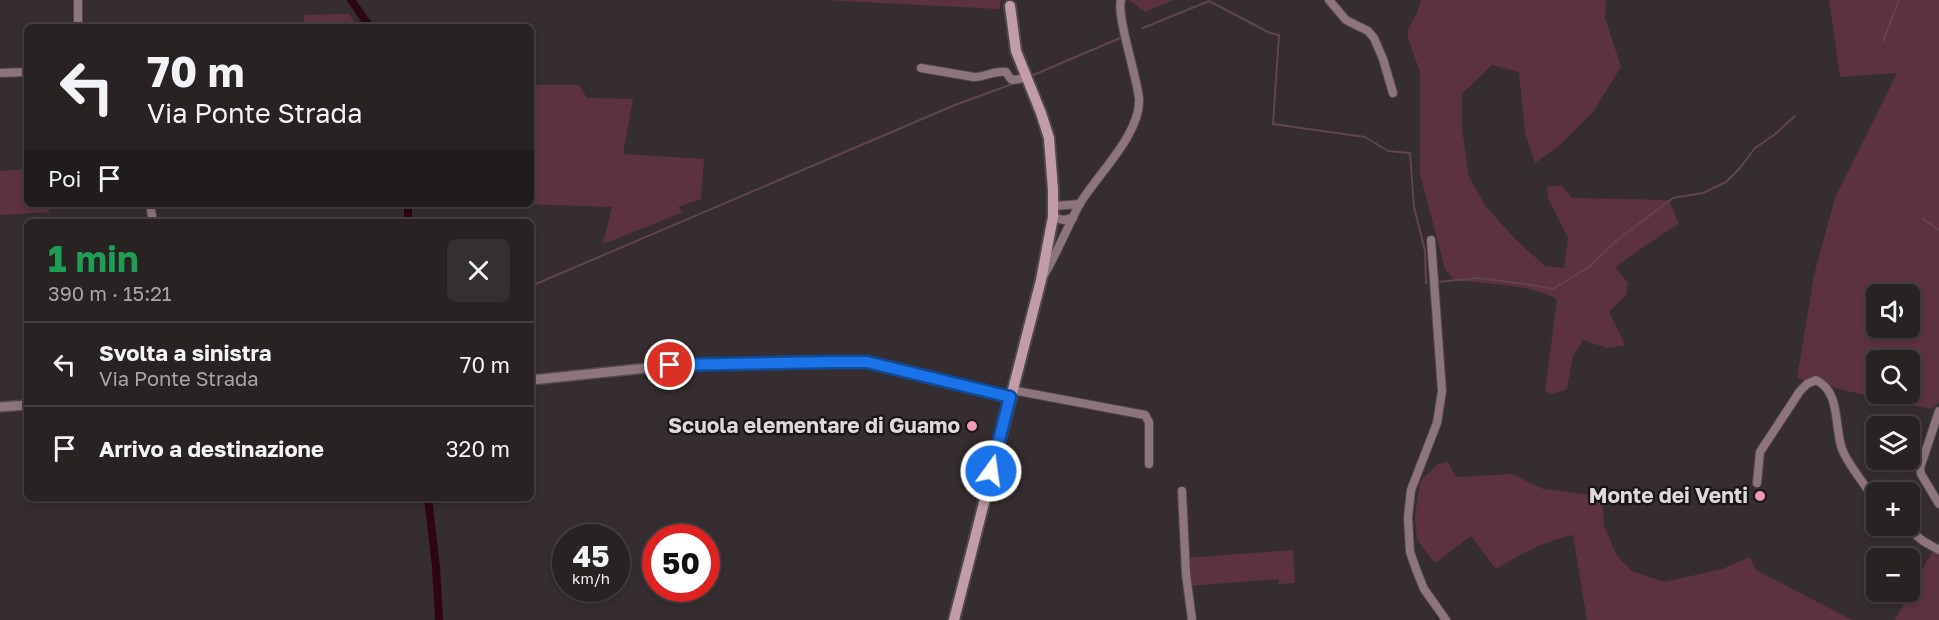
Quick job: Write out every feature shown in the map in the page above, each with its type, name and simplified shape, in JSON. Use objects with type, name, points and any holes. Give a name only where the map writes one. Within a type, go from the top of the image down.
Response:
[{"type":"main road","points":[[1010,3],[1006,21],[1012,77],[1048,149]]},
{"type":"main road","points":[[957,619],[1041,279],[1053,218],[1053,178],[1048,149],[1049,138],[1016,51],[1010,3]]},
{"type":"street","points":[[78,0],[78,24]]},
{"type":"street","points":[[1041,279],[1080,204],[1130,133],[1138,111],[1139,100],[1133,65],[1120,13],[1121,0]]},
{"type":"street","points":[[1329,0],[1346,20],[1368,30],[1374,38],[1393,93]]},
{"type":"street","points":[[921,68],[974,77],[1006,72],[1012,77]]},
{"type":"street","points":[[0,73],[24,72]]},
{"type":"street","points":[[1053,206],[1080,204]]},
{"type":"street","points":[[1053,218],[1063,220],[1073,218]]},
{"type":"street","points":[[1431,240],[1442,391],[1437,423],[1410,490],[1408,517],[1410,552],[1416,569],[1424,589],[1446,620]]},
{"type":"street","points":[[534,380],[676,365],[867,362],[1011,394],[1144,416],[1149,422],[1149,464]]},
{"type":"street","points":[[1757,483],[1760,452],[1800,391],[1807,384],[1816,380],[1825,384],[1835,404],[1843,451],[1866,486]]},
{"type":"street","points":[[0,407],[24,405]]},
{"type":"street","points":[[1939,411],[1920,468],[1921,474],[1939,504]]},
{"type":"street","points":[[1182,491],[1186,574],[1192,620]]},
{"type":"street","points":[[1917,536],[1939,550]]},
{"type":"shaded area","points":[[823,0],[1001,0],[999,9]]},
{"type":"shaded area","points":[[1129,0],[1174,0],[1145,12]]},
{"type":"shaded area","points":[[1421,0],[1606,0],[1605,18],[1621,67],[1593,112],[1561,144],[1535,163],[1525,133],[1519,72],[1492,65],[1462,94],[1462,129],[1469,177],[1487,208],[1517,241],[1545,266],[1564,268],[1568,238],[1548,198],[1547,187],[1561,185],[1572,198],[1669,200],[1679,224],[1615,267],[1628,283],[1626,295],[1609,312],[1625,345],[1608,348],[1583,340],[1573,356],[1567,389],[1552,394],[1545,391],[1557,299],[1521,287],[1454,280],[1445,269],[1420,174],[1420,72],[1408,38],[1408,29]]},
{"type":"shaded area","points":[[1829,0],[1939,0],[1939,402],[1932,409],[1904,404],[1920,404],[1920,350],[1866,350],[1866,396],[1797,378],[1814,275],[1835,198],[1897,73],[1840,77]]},
{"type":"shaded area","points":[[349,14],[356,24],[304,24],[304,15]]},
{"type":"shaded area","points":[[534,85],[579,85],[587,98],[633,99],[623,154],[704,159],[701,199],[678,207],[683,212],[603,244],[612,207],[534,204]]},
{"type":"shaded area","points":[[24,169],[24,207],[49,207],[49,212],[0,215],[0,171]]},
{"type":"shaded area","points":[[1448,462],[1456,477],[1512,474],[1543,489],[1602,496],[1604,526],[1617,556],[1632,571],[1664,582],[1722,569],[1750,557],[1756,570],[1852,620],[1587,620],[1573,535],[1533,549],[1496,569],[1471,536],[1435,563],[1417,540],[1415,517],[1420,481],[1438,464]]},
{"type":"shaded area","points":[[1293,550],[1295,583],[1279,584],[1278,579],[1189,586],[1187,558]]},
{"type":"shaded area","points":[[1932,552],[1939,553],[1939,620],[1895,620],[1905,602],[1920,602],[1920,574]]},
{"type":"waterway","points":[[351,0],[368,24]]},
{"type":"waterway","points":[[1883,41],[1899,0]]},
{"type":"waterway","points":[[1143,28],[1209,1],[1270,33],[1279,35],[1273,124],[1365,137],[1388,151],[1410,153],[1414,207],[1425,251],[1427,283]]},
{"type":"waterway","points":[[1031,76],[1120,38]]},
{"type":"waterway","points":[[534,285],[955,105],[1012,84]]},
{"type":"waterway","points":[[1438,282],[1478,278],[1553,289],[1589,267],[1616,241],[1673,198],[1703,193],[1726,182],[1755,148],[1795,116]]},
{"type":"waterway","points":[[408,207],[408,219]]},
{"type":"waterway","points":[[1922,218],[1939,230]]},
{"type":"waterway","points":[[428,501],[439,620]]},
{"type":"place","name":"Scuola elementare di Guamo","points":[[972,426]]},
{"type":"place","name":"Monte dei Venti","points":[[1760,496]]},
{"type":"route","points":[[670,365],[867,362],[1010,397],[991,471]]}]
